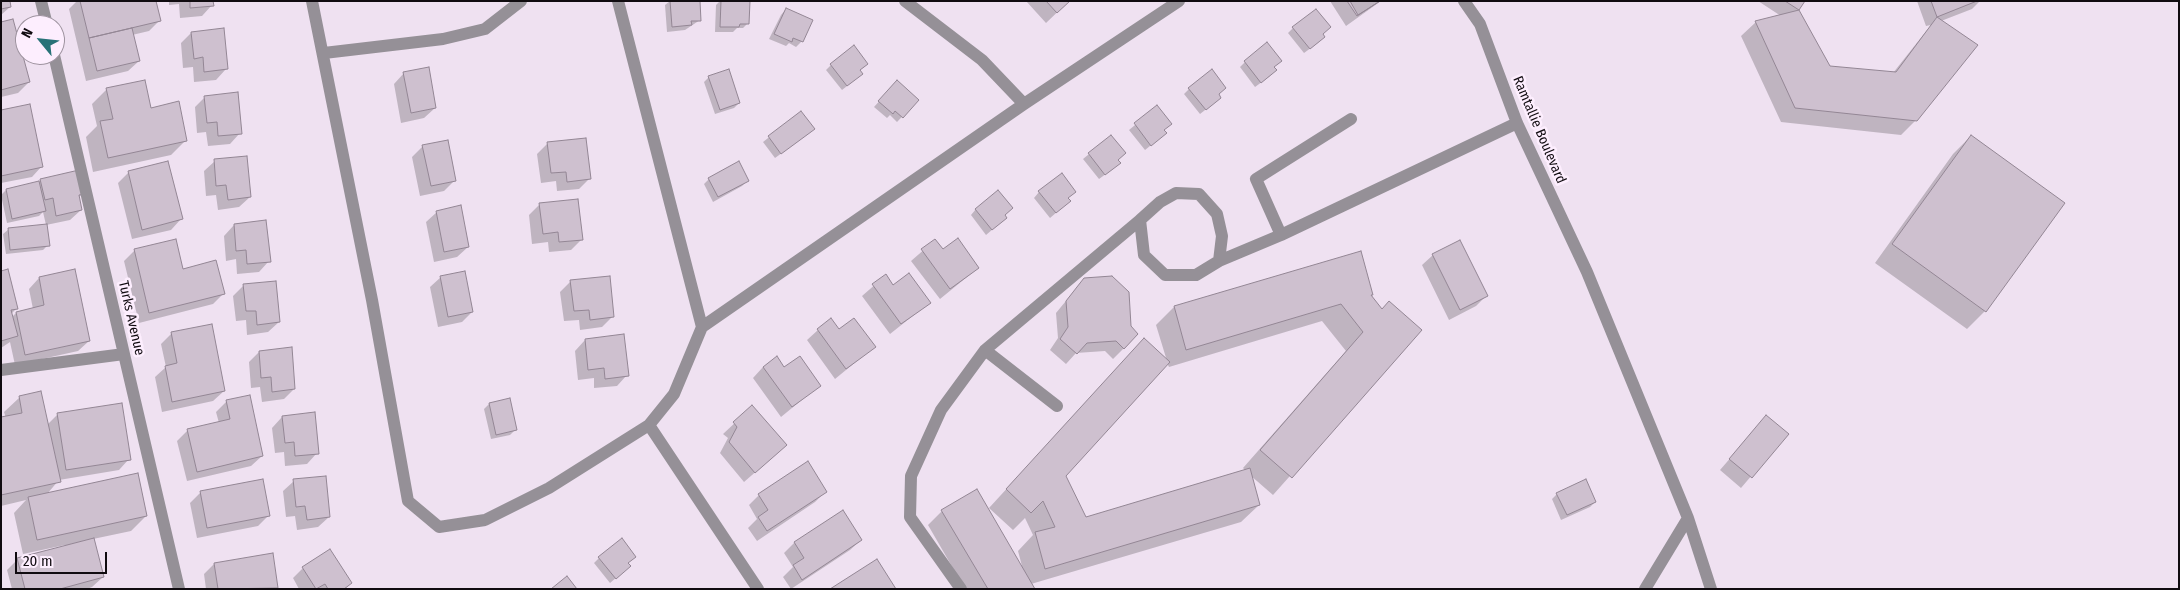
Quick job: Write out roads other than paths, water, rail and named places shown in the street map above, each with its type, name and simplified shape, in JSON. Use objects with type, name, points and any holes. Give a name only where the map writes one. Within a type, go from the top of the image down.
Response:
[{"type":"street","points":[[41,1],[44,15]]},
{"type":"street","points":[[312,1],[324,53],[408,501],[439,526],[485,520],[549,488],[649,425],[674,394],[702,327],[1024,104],[1178,1]]},
{"type":"street","points":[[324,53],[443,40],[485,29],[521,1]]},
{"type":"street","points":[[618,1],[702,327]]},
{"type":"street","points":[[905,1],[982,60],[1024,104]]},
{"type":"street","name":"Ramtallie Boulevard","points":[[1464,1],[1480,24],[1517,123],[1587,272],[1688,518],[1711,589]]},
{"type":"street","name":"Turks Avenue","points":[[56,65],[180,589]]},
{"type":"street","points":[[1280,235],[1256,179],[1351,119]]},
{"type":"street","points":[[1140,220],[1144,255],[1165,275],[1196,275],[1219,261],[1280,235],[1517,123]]},
{"type":"street","points":[[961,589],[910,517],[911,476],[941,410],[985,350],[1160,202],[1176,193],[1199,194],[1217,214],[1222,236],[1219,261]]},
{"type":"street","points":[[985,350],[1057,406]]},
{"type":"street","points":[[1,370],[124,354]]},
{"type":"street","points":[[649,425],[758,589]]},
{"type":"street","points":[[1645,589],[1688,518]]}]
